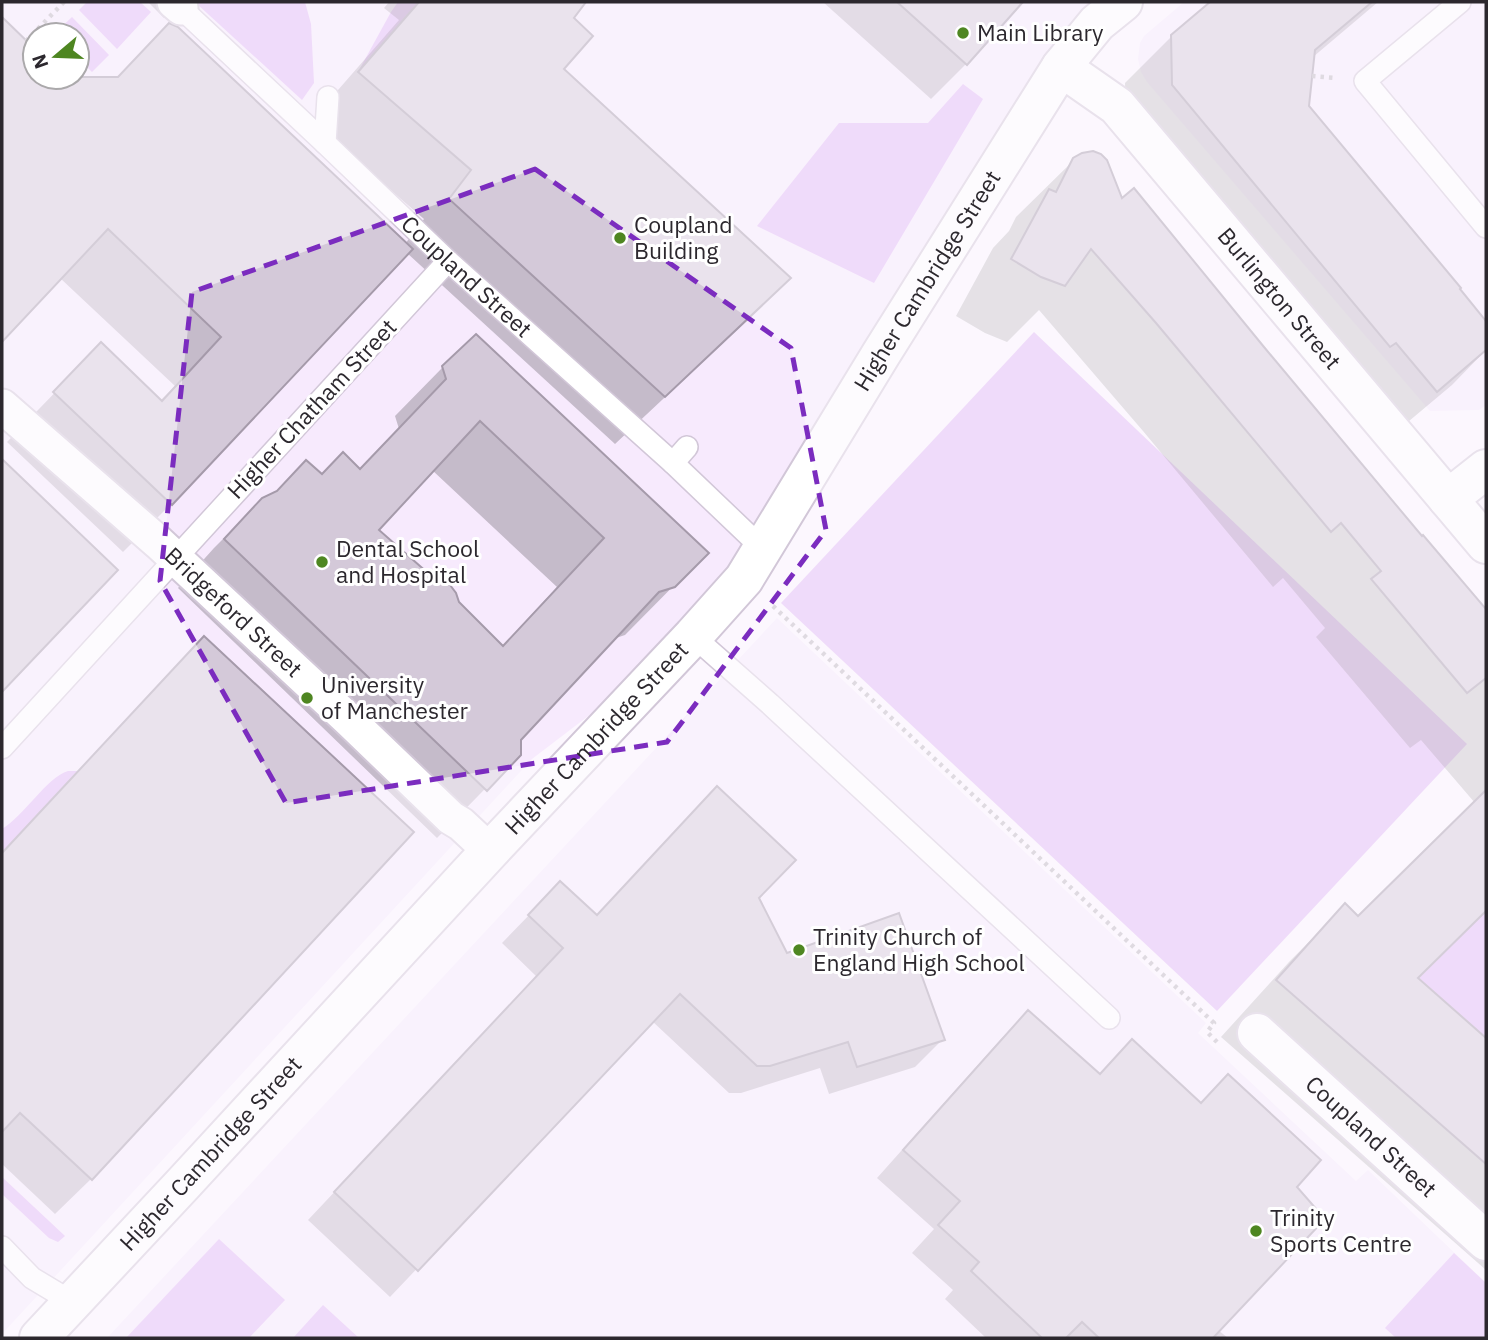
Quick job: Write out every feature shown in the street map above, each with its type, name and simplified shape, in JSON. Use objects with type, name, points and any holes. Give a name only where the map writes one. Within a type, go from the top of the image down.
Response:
[{"type":"street","name":"Higher Cambridge Street","points":[[39,1338],[744,579],[1061,67],[1097,23],[1123,2]]},
{"type":"street","name":"Burlington Street","points":[[1061,67],[1117,106],[1486,544]]},
{"type":"street","name":"Bridgeford Street","points":[[2,406],[176,558],[451,818],[490,851]]},
{"type":"street","points":[[1448,499],[1486,469]]},
{"type":"street","name":"Coupland Street","points":[[1241,1041],[1486,1241]]},
{"type":"lane","points":[[1460,2],[1365,80],[1486,227]]},
{"type":"lane","name":"Coupland Street","points":[[177,5],[449,261],[673,463],[763,549]]},
{"type":"lane","points":[[326,143],[328,97]]},
{"type":"lane","name":"Higher Chatham Street","points":[[2,748],[449,261]]},
{"type":"lane","points":[[673,463],[687,447]]},
{"type":"lane","points":[[693,636],[1109,1018]]},
{"type":"lane","points":[[2,1247],[32,1278],[72,1302]]},
{"type":"path","points":[[45,21],[64,2]]},
{"type":"path","points":[[769,603],[1214,1023],[1207,1032],[1241,1041]]},
{"type":"highlighted area","points":[[535,169],[791,348],[826,530],[667,742],[286,803],[160,581],[192,292]]},
{"type":"shaded area","name":"University of Manchester","points":[[2,2],[1123,2],[693,636],[532,759],[2,1334]]},
{"type":"shaded area","points":[[87,2],[140,2],[151,12],[117,49],[79,10]]},
{"type":"shaded area","points":[[305,2],[311,24],[314,83],[302,100],[197,4]]},
{"type":"shaded area","points":[[398,2],[419,2],[358,72],[391,12]]},
{"type":"shaded area","points":[[1184,2],[1486,2],[1486,405],[1479,410],[1430,411],[1147,82],[1138,59],[1140,43],[1144,36]]},
{"type":"shaded area","points":[[91,37],[109,55],[91,71]]},
{"type":"shaded area","points":[[963,84],[983,99],[874,283],[757,226],[839,123],[928,123]]},
{"type":"shaded area","name":"Trinity Church of England High School","points":[[1034,332],[1467,744],[1217,1011],[781,603]]},
{"type":"shaded area","name":"Trinity Church of England High School","points":[[777,618],[1206,1023],[1198,1033],[1356,1181],[1368,1170],[1486,1283],[1486,1338],[107,1338]]},
{"type":"shaded area","points":[[68,771],[78,771],[2,853],[2,829],[52,781]]},
{"type":"shaded area","points":[[1486,911],[1486,1038],[1419,978]]},
{"type":"shaded area","points":[[2,1177],[65,1236],[58,1242],[49,1238],[2,1194]]},
{"type":"shaded area","points":[[219,1239],[285,1300],[249,1338],[126,1338]]},
{"type":"shaded area","points":[[1454,1253],[1486,1283],[1486,1338],[1396,1338],[1385,1328]]},
{"type":"shaded area","points":[[323,1305],[359,1338],[293,1338]]},
{"type":"building","name":"Coupland Building","points":[[419,2],[586,2],[574,18],[593,36],[564,69],[791,278],[665,397],[449,199],[471,170],[358,72]]},
{"type":"building","name":"Main Library","points":[[897,2],[1023,2],[967,65]]},
{"type":"building","points":[[1210,2],[1372,2],[1315,50],[1309,106],[1486,321],[1486,350],[1437,392],[1396,343],[1390,347],[1172,85],[1171,35]]},
{"type":"building","points":[[2,17],[21,35],[21,91],[91,91],[91,77],[118,77],[169,23],[178,27],[413,249],[172,505],[53,392],[101,342],[162,401],[221,337],[108,229],[2,342]]},
{"type":"building","points":[[1093,151],[1107,160],[1122,198],[1134,188],[1422,536],[1486,609],[1486,678],[1467,693],[1371,579],[1381,571],[1341,523],[1331,532],[1091,249],[1065,286],[1041,277],[1011,259],[1049,189],[1056,192],[1073,158]]},
{"type":"building","name":"Dental School and Hospital","points":[[476,334],[709,553],[675,587],[659,592],[521,740],[521,755],[487,791],[224,539],[262,498],[277,491],[306,460],[322,474],[343,452],[360,469],[446,379],[442,366]],"holes":[[[480,421],[604,538],[503,646],[459,602],[450,585],[437,581],[379,530]]]},
{"type":"building","points":[[2,459],[118,570],[2,692]]},
{"type":"building","points":[[204,636],[414,832],[92,1180],[20,1113],[2,1132],[2,853]]},
{"type":"building","points":[[717,786],[796,860],[759,898],[787,953],[899,913],[945,1040],[857,1067],[848,1042],[770,1066],[757,1066],[680,994],[418,1271],[334,1192],[563,948],[528,915],[560,881],[597,915]]},
{"type":"building","points":[[1486,790],[1486,911],[1418,978],[1486,1038],[1486,1164],[1276,980],[1345,903],[1358,916]]},
{"type":"building","points":[[1028,1010],[1100,1074],[1132,1039],[1201,1103],[1228,1074],[1321,1160],[1297,1187],[1325,1219],[1213,1338],[1099,1338],[1082,1322],[1066,1338],[1042,1338],[971,1271],[979,1262],[938,1225],[960,1201],[903,1150]]},
{"type":"place","name":"Main Library","points":[[963,33]]},
{"type":"place","name":"Coupland Building","points":[[620,238]]},
{"type":"place","name":"Dental School and Hospital","points":[[322,562]]},
{"type":"place","name":"University of Manchester","points":[[307,698]]},
{"type":"place","name":"Trinity Church of England High School","points":[[799,950]]},
{"type":"place","name":"Trinity Sports Centre","points":[[1256,1231]]}]
